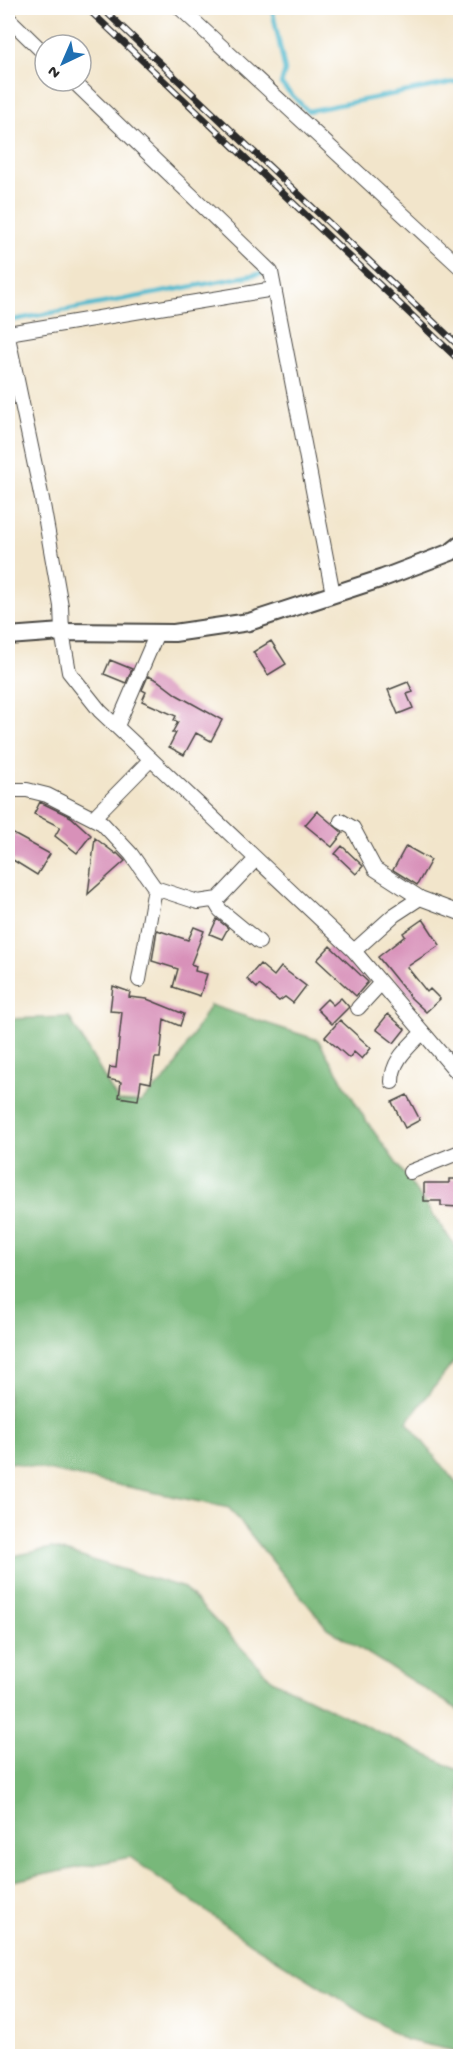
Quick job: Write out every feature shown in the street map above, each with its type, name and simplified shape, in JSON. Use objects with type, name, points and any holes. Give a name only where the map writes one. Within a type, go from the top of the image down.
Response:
[{"type":"street","points":[[180,8],[460,267]]},
{"type":"street","points":[[8,18],[33,42]]},
{"type":"street","points":[[86,93],[272,272],[333,594]]},
{"type":"street","points":[[274,289],[8,335],[62,606],[62,632],[69,672],[100,711],[354,951],[460,1076]]},
{"type":"street","points":[[8,636],[62,632],[174,633],[249,622],[383,578],[451,552],[460,545]]},
{"type":"street","points":[[117,726],[157,633]]},
{"type":"street","points":[[93,818],[151,759]]},
{"type":"street","points":[[8,790],[27,790],[47,795],[102,823],[131,854],[154,888],[198,902],[218,899],[256,859]]},
{"type":"street","points":[[342,821],[352,828],[375,869],[420,898],[460,913]]},
{"type":"street","points":[[139,980],[154,888]]},
{"type":"street","points":[[354,951],[394,915],[420,898]]},
{"type":"street","points":[[214,900],[220,910],[259,942]]},
{"type":"street","points":[[358,1008],[381,983]]},
{"type":"street","points":[[392,1082],[392,1070],[398,1059],[423,1032]]},
{"type":"street","points":[[410,1173],[460,1152]]},
{"type":"green space","points":[[210,1005],[318,1040],[365,1119],[460,1253],[460,1354],[407,1422],[460,1488],[460,1711],[327,1628],[229,1508],[8,1462],[8,1019],[69,1017],[118,1101],[141,1102],[171,1073]]},
{"type":"green space","points":[[52,1548],[184,1588],[273,1681],[460,1771],[460,2052],[406,2040],[250,1943],[130,1857],[8,1882],[8,1557]]},
{"type":"building","points":[[271,641],[286,664],[268,675],[253,652]]},
{"type":"building","points":[[110,660],[132,669],[126,683],[104,674]]},
{"type":"building","points":[[148,676],[222,720],[211,741],[196,733],[184,755],[169,747],[176,733],[172,733],[178,722],[174,720],[176,716],[142,701],[146,692],[142,690]]},
{"type":"building","points":[[408,682],[413,692],[407,694],[413,708],[398,714],[388,690]]},
{"type":"building","points":[[40,802],[71,817],[91,835],[77,853],[55,836],[60,827],[34,814]]},
{"type":"building","points":[[317,811],[343,833],[332,847],[305,825]]},
{"type":"building","points":[[8,831],[50,854],[37,875],[8,857]]},
{"type":"building","points":[[95,838],[125,861],[88,894]]},
{"type":"building","points":[[342,846],[363,866],[356,874],[335,854]]},
{"type":"building","points":[[406,846],[431,860],[417,885],[393,870]]},
{"type":"building","points":[[217,919],[228,928],[222,939],[210,934]]},
{"type":"building","points":[[423,919],[440,945],[407,967],[427,992],[430,989],[440,999],[426,1012],[411,998],[378,957],[405,936],[403,933]]},
{"type":"building","points":[[194,927],[204,931],[191,964],[196,966],[195,971],[207,974],[200,996],[173,987],[178,969],[152,961],[157,930],[188,940]]},
{"type":"building","points":[[330,946],[368,982],[356,996],[317,960]]},
{"type":"building","points":[[260,964],[274,976],[281,967],[306,986],[293,1003],[285,997],[279,1001],[259,985],[257,988],[247,979]]},
{"type":"building","points":[[113,986],[130,992],[129,997],[147,999],[184,1014],[180,1026],[164,1019],[160,1058],[155,1058],[151,1083],[141,1081],[138,1100],[119,1097],[121,1082],[108,1079],[110,1067],[116,1068],[122,1012],[110,1011]]},
{"type":"building","points":[[341,998],[349,1007],[332,1024],[317,1009],[327,999],[333,1005]]},
{"type":"building","points":[[388,1014],[405,1029],[394,1043],[376,1029]]},
{"type":"building","points":[[340,1020],[371,1048],[362,1059],[354,1052],[349,1058],[325,1037]]},
{"type":"building","points":[[407,1095],[420,1120],[405,1128],[392,1102]]},
{"type":"building","points":[[449,1179],[460,1179],[460,1207],[441,1206],[441,1201],[424,1201],[424,1183],[449,1183]]},
{"type":"waterway","points":[[272,8],[285,71],[281,84],[308,111],[460,81]]},
{"type":"waterway","points":[[8,321],[264,273]]},
{"type":"railway","points":[[87,8],[460,361]]},
{"type":"railway","points":[[102,8],[460,347]]}]
